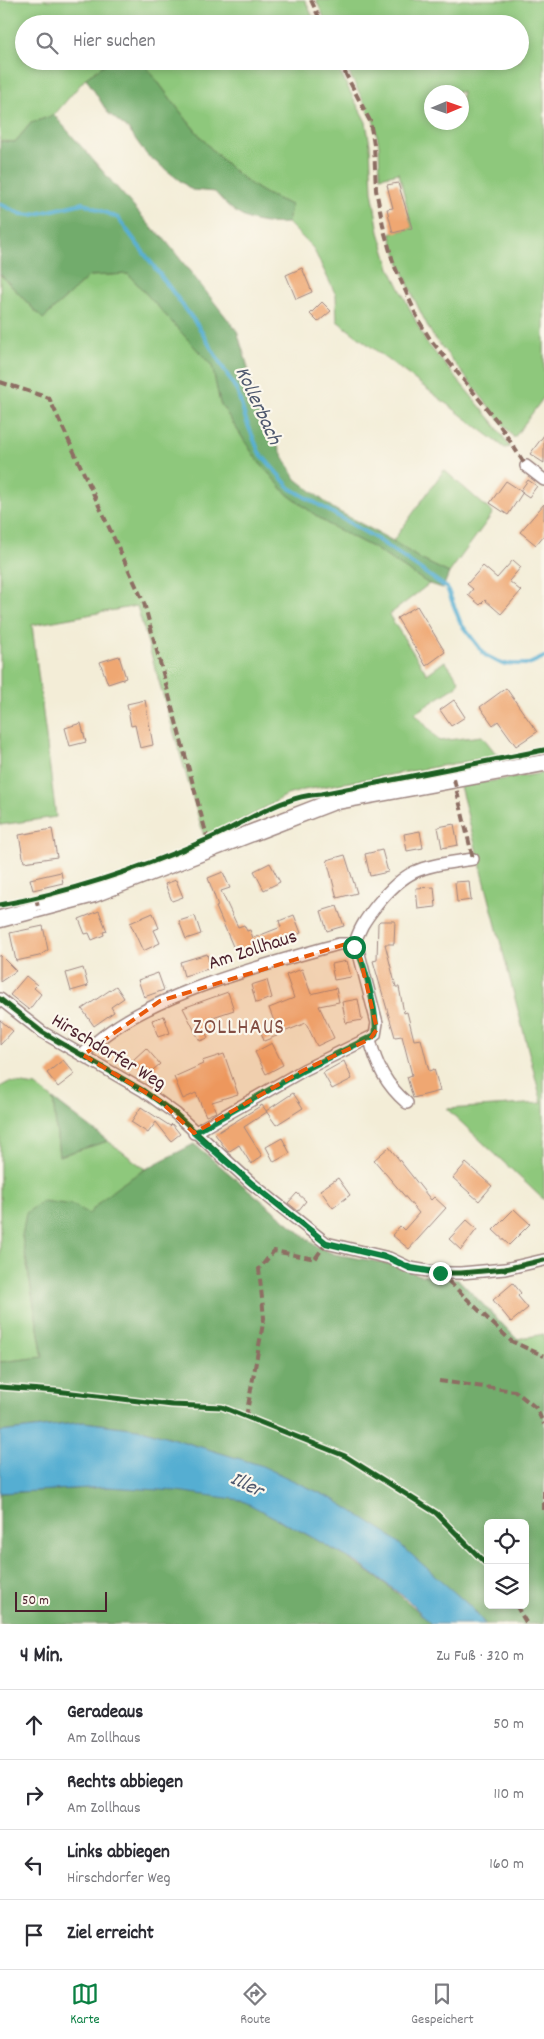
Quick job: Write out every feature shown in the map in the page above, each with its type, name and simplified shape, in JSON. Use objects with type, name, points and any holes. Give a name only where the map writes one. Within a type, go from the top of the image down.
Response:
[{"type":"main road","points":[[0,919],[110,888],[332,802],[544,763]]},
{"type":"street","points":[[526,466],[544,480]]},
{"type":"street","points":[[194,1133],[304,1070],[375,1035],[377,1023],[360,957],[354,947],[362,922],[395,883],[404,876],[427,867],[474,859]]},
{"type":"street","name":"Am Zollhaus","points":[[83,1055],[91,1046],[135,1016],[160,1002],[303,954],[339,944],[354,947]]},
{"type":"street","name":"Hirschdorfer Weg","points":[[0,999],[42,1032],[160,1102],[176,1114],[194,1133],[251,1183],[326,1243],[389,1258],[410,1268],[440,1273],[506,1269],[544,1260]]},
{"type":"street","points":[[370,1039],[374,1057],[385,1080],[407,1103]]},
{"type":"highlighted area","points":[[346,944],[358,950],[377,1029],[370,1039],[304,1070],[194,1133],[160,1101],[83,1055],[160,1001]]},
{"type":"green space","points":[[0,0],[305,0],[312,15],[15,15],[15,70],[97,70],[86,78],[54,115],[31,123],[15,142],[0,141]]},
{"type":"green space","points":[[316,0],[544,0],[544,397],[514,438],[433,336],[414,299],[390,234],[412,228],[399,173],[380,177],[379,145],[374,122],[348,70],[529,70],[529,15],[323,15]]},
{"type":"green space","points":[[97,70],[149,70],[195,130],[225,162],[259,190],[291,205],[288,223],[265,223],[247,218],[231,209],[215,192],[192,190],[147,155],[128,129],[108,113],[86,78]]},
{"type":"green space","points":[[149,70],[339,70],[366,122],[370,145],[372,191],[379,232],[390,268],[426,342],[493,422],[510,447],[505,448],[337,321],[336,295],[313,248],[288,223],[290,205],[259,190],[241,177],[210,147]]},
{"type":"green space","points":[[54,115],[152,228],[162,236],[237,331],[257,409],[296,479],[334,509],[393,541],[420,559],[449,573],[443,588],[429,584],[372,547],[329,525],[287,494],[257,460],[220,403],[212,366],[128,274],[89,276],[43,319],[0,274],[0,141],[15,142],[31,123]]},
{"type":"green space","points":[[0,274],[43,319],[89,276],[128,274],[213,366],[220,403],[257,460],[287,494],[329,525],[372,547],[429,584],[389,615],[427,674],[445,661],[459,680],[457,686],[415,713],[439,741],[482,736],[498,756],[304,790],[287,795],[247,818],[204,836],[137,606],[32,625],[56,817],[0,825]]},
{"type":"green space","points":[[444,470],[493,513],[449,573],[420,559],[393,541]]},
{"type":"green space","points":[[544,773],[544,1200],[447,1109],[542,1103],[460,786]]},
{"type":"green space","points":[[9,1082],[36,1086],[53,1099],[59,1156],[108,1141],[145,1169],[100,1201],[89,1215],[73,1205],[22,1236],[43,1357],[0,1362],[0,1087]]},
{"type":"green space","points":[[53,1099],[108,1141],[59,1156]]},
{"type":"green space","points":[[194,1144],[316,1246],[334,1254],[391,1264],[420,1275],[459,1280],[517,1339],[544,1360],[544,1624],[485,1624],[471,1607],[335,1500],[259,1465],[145,1430],[84,1422],[0,1432],[0,1362],[43,1357],[22,1236],[26,1213],[43,1201],[73,1205],[89,1214],[124,1182]]},
{"type":"green space","points":[[544,1334],[544,1360],[517,1339]]},
{"type":"green space","points":[[107,1487],[191,1492],[224,1496],[245,1502],[322,1543],[361,1567],[397,1593],[431,1624],[0,1624],[0,1493]]},
{"type":"water","name":"Iller","points":[[84,1422],[145,1430],[260,1465],[335,1500],[387,1533],[471,1607],[485,1624],[431,1624],[407,1599],[359,1564],[241,1500],[177,1491],[107,1487],[0,1493],[0,1432]]},
{"type":"building","points":[[398,183],[412,228],[393,233],[387,209],[393,208],[387,185]]},
{"type":"building","points":[[302,268],[312,292],[296,299],[286,275]]},
{"type":"building","points":[[322,302],[331,311],[318,322],[310,314]]},
{"type":"building","points":[[544,435],[544,463],[530,454]]},
{"type":"building","points":[[528,480],[537,486],[529,497],[520,491]]},
{"type":"building","points":[[506,481],[523,492],[508,515],[490,503]]},
{"type":"building","points":[[544,504],[544,535],[536,545],[520,532]]},
{"type":"building","points":[[513,560],[521,567],[509,581],[521,591],[501,614],[485,600],[480,605],[468,595],[473,589],[467,584],[483,566],[497,578]]},
{"type":"building","points":[[417,606],[445,652],[426,666],[397,618]]},
{"type":"building","points":[[119,656],[126,678],[108,684],[100,662]]},
{"type":"building","points":[[506,688],[537,732],[516,746],[498,721],[493,725],[480,707]]},
{"type":"building","points":[[145,700],[153,745],[140,748],[135,725],[131,726],[127,704]]},
{"type":"building","points":[[454,700],[465,717],[451,726],[440,710]]},
{"type":"building","points":[[81,723],[86,742],[70,746],[65,728]]},
{"type":"building","points":[[454,824],[458,845],[442,848],[438,827]]},
{"type":"building","points":[[52,829],[57,857],[24,862],[19,835]]},
{"type":"building","points":[[420,831],[423,848],[407,851],[404,834]]},
{"type":"building","points":[[382,850],[388,872],[370,876],[365,854]]},
{"type":"building","points":[[345,855],[357,893],[337,898],[327,860]]},
{"type":"building","points":[[270,863],[280,882],[264,890],[254,871]]},
{"type":"building","points":[[61,872],[63,883],[33,890],[30,879]]},
{"type":"building","points":[[223,872],[230,888],[221,891],[238,927],[244,925],[247,931],[250,930],[253,938],[281,927],[279,921],[294,915],[301,933],[245,957],[242,948],[235,951],[216,907],[218,906],[208,878]]},
{"type":"building","points":[[176,880],[183,897],[172,901],[165,884]]},
{"type":"building","points":[[469,881],[471,900],[457,902],[455,882]]},
{"type":"building","points":[[434,887],[436,907],[418,909],[416,888]]},
{"type":"building","points":[[337,906],[344,926],[327,931],[321,911]]},
{"type":"building","points":[[99,911],[107,931],[103,932],[104,935],[92,940],[89,933],[85,934],[79,919]]},
{"type":"building","points":[[153,913],[159,928],[154,930],[160,943],[143,951],[130,923]]},
{"type":"building","points":[[195,916],[201,934],[186,939],[179,921]]},
{"type":"building","points":[[380,921],[395,921],[394,944],[385,944],[396,987],[399,987],[404,1013],[407,1012],[414,1040],[421,1039],[429,1071],[434,1069],[440,1091],[413,1098],[407,1077],[412,1075],[402,1036],[395,1037],[373,961],[377,960],[378,923]]},
{"type":"building","points":[[43,926],[48,950],[39,956],[16,961],[10,933]]},
{"type":"building","points":[[207,954],[211,968],[184,976],[180,962]]},
{"type":"building","points":[[0,955],[16,971],[0,982]]},
{"type":"building","points":[[347,961],[351,977],[334,980],[331,964]]},
{"type":"building","points":[[83,968],[88,986],[71,991],[66,973]]},
{"type":"building","points":[[302,969],[311,994],[336,988],[339,1002],[319,1006],[334,1038],[317,1046],[306,1023],[279,1034],[269,1008],[294,998],[286,975]]},
{"type":"building","points":[[158,973],[164,990],[144,997],[138,980]]},
{"type":"building","points":[[26,976],[37,985],[34,988],[41,994],[29,1010],[10,995]]},
{"type":"building","points":[[267,980],[272,998],[256,1003],[251,985]]},
{"type":"building","points":[[116,986],[124,998],[111,1007],[114,1012],[94,1026],[82,1009]]},
{"type":"building","points":[[228,992],[234,1010],[207,1019],[211,1029],[205,1031],[208,1038],[200,1041],[183,1008]]},
{"type":"building","points":[[358,999],[362,1020],[346,1023],[342,1002]]},
{"type":"building","points":[[164,1016],[170,1033],[158,1037],[152,1020]]},
{"type":"building","points":[[0,1020],[13,1031],[0,1045]]},
{"type":"building","points":[[275,1026],[279,1035],[264,1041],[261,1032]]},
{"type":"building","points":[[272,1043],[283,1065],[266,1074],[255,1052]]},
{"type":"building","points":[[146,1048],[160,1064],[147,1075],[133,1060]]},
{"type":"building","points":[[224,1054],[238,1094],[212,1102],[216,1112],[206,1116],[196,1093],[183,1099],[174,1077],[203,1064],[202,1061]]},
{"type":"building","points":[[63,1060],[75,1074],[58,1087],[47,1073]]},
{"type":"building","points":[[344,1061],[352,1079],[332,1089],[323,1073]]},
{"type":"building","points":[[293,1093],[303,1108],[276,1125],[266,1111]]},
{"type":"building","points":[[262,1105],[267,1112],[244,1127],[262,1156],[251,1164],[239,1145],[228,1152],[215,1134]]},
{"type":"building","points":[[141,1107],[170,1126],[172,1124],[180,1134],[171,1141],[156,1122],[148,1133],[131,1122]]},
{"type":"building","points":[[282,1138],[290,1153],[274,1162],[266,1147]]},
{"type":"building","points":[[389,1147],[431,1200],[434,1197],[446,1208],[409,1249],[392,1235],[400,1226],[404,1230],[419,1213],[374,1160]]},
{"type":"building","points":[[466,1163],[492,1186],[479,1201],[453,1178]]},
{"type":"building","points":[[338,1178],[350,1195],[333,1208],[320,1190]]},
{"type":"building","points":[[297,1193],[306,1201],[298,1211],[288,1203]]},
{"type":"building","points":[[514,1209],[530,1224],[509,1245],[493,1230]]},
{"type":"building","points":[[467,1220],[477,1229],[461,1250],[449,1239]]},
{"type":"building","points":[[513,1283],[521,1293],[518,1296],[528,1308],[511,1322],[493,1300]]},
{"type":"waterway","name":"Kollerbach","points":[[0,204],[21,214],[32,215],[83,203],[118,218],[198,326],[237,391],[259,452],[290,488],[377,539],[447,588],[461,624],[485,655],[502,664],[529,664],[544,657]]},
{"type":"marked path","points":[[311,0],[318,15]]},
{"type":"marked path","points":[[344,70],[370,121],[374,145],[376,190],[384,230],[394,265],[419,321],[430,339],[497,421],[526,466]]},
{"type":"marked path","points":[[0,382],[49,398],[144,603],[208,840]]},
{"type":"marked path","points":[[454,779],[473,859]]},
{"type":"marked path","points":[[36,898],[39,910]]},
{"type":"marked path","points":[[246,1417],[264,1318],[259,1269],[274,1251],[315,1259],[326,1243]]},
{"type":"marked path","points":[[440,1273],[511,1341],[544,1356]]},
{"type":"marked path","points":[[439,1381],[515,1391],[536,1408],[544,1424]]},
{"type":"marked path","points":[[544,1490],[544,1510]]},
{"type":"marked path","points":[[518,1609],[527,1624]]},
{"type":"cycle path","points":[[0,905],[27,900],[105,879],[156,861],[220,834],[262,812],[291,800],[544,750]]},
{"type":"cycle path","points":[[0,999],[42,1032],[144,1091],[176,1114],[251,1183],[326,1243],[389,1258],[410,1268],[440,1273],[505,1269],[544,1260]]},
{"type":"cycle path","points":[[0,1387],[56,1391],[172,1405],[222,1407],[345,1456],[436,1513],[486,1564]]},
{"type":"district","name":"ZOLLHAUS","points":[[239,1028]]},
{"type":"route","points":[[354,947],[358,950],[377,1023],[375,1035],[304,1070],[194,1133],[251,1183],[326,1243],[389,1258],[410,1268],[440,1273]]}]
